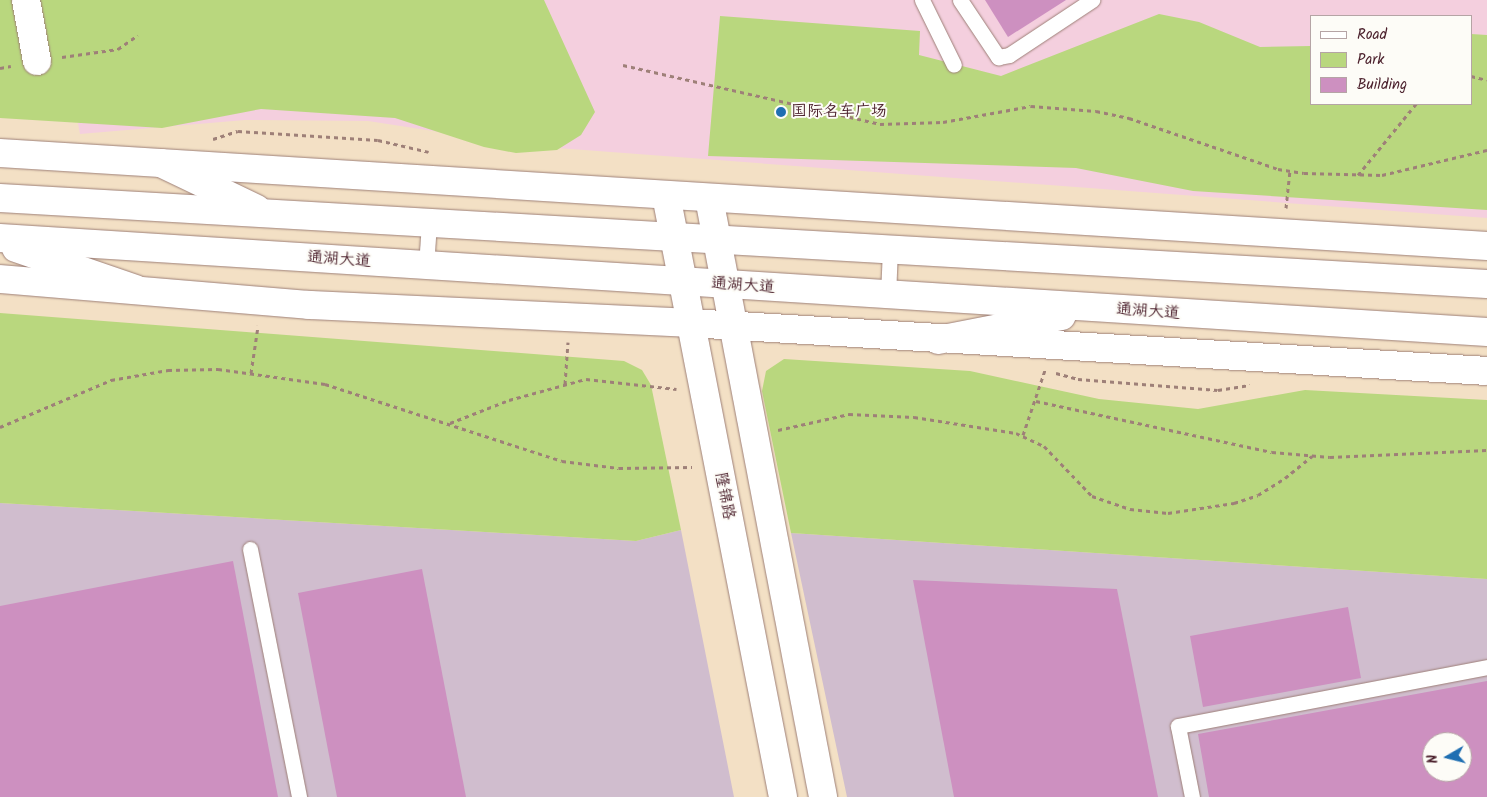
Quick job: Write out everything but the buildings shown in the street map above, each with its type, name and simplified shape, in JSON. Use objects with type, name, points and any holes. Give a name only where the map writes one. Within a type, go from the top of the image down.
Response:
[{"type":"main road","points":[[26,0],[46,60]]},
{"type":"main road","points":[[44,0],[46,60]]},
{"type":"main road","points":[[0,153],[1487,246]]},
{"type":"main road","points":[[161,163],[267,214]]},
{"type":"main road","name":"隆锦路","points":[[666,195],[689,324],[783,797]]},
{"type":"main road","points":[[0,198],[1487,284]]},
{"type":"main road","points":[[709,198],[823,797]]},
{"type":"main road","name":"通湖大道","points":[[0,238],[725,286],[1487,332]]},
{"type":"main road","points":[[0,243],[136,289]]},
{"type":"main road","points":[[0,279],[309,305],[733,326],[938,340],[1487,371]]},
{"type":"main road","points":[[938,340],[1102,309]]},
{"type":"lane","points":[[922,0],[954,65]]},
{"type":"lane","points":[[960,0],[998,57],[1009,55],[1092,0]]},
{"type":"lane","points":[[426,266],[429,223]]},
{"type":"lane","points":[[888,295],[890,249]]},
{"type":"lane","points":[[250,550],[299,797]]},
{"type":"lane","points":[[1192,797],[1178,726],[1487,667]]},
{"type":"path","points":[[0,68],[118,49],[138,35]]},
{"type":"path","points":[[623,65],[880,124],[943,122],[981,112],[1031,106],[1096,111],[1129,118],[1243,158],[1290,171],[1358,176],[1391,173],[1487,150]]},
{"type":"path","points":[[1472,76],[1487,80]]},
{"type":"path","points":[[1358,176],[1415,105]]},
{"type":"path","points":[[1286,213],[1290,171]]},
{"type":"path","points":[[251,373],[259,317]]},
{"type":"path","points":[[565,384],[569,334]]},
{"type":"path","points":[[0,427],[111,380],[168,370],[218,369],[325,384],[562,461],[619,468],[718,465]]},
{"type":"path","points":[[1023,435],[1045,370]]},
{"type":"path","points":[[450,424],[510,400],[586,379],[703,391]]},
{"type":"path","points":[[1036,401],[1272,452],[1312,456],[1355,457],[1487,450]]},
{"type":"path","points":[[754,437],[808,421],[849,414],[914,417],[1023,435],[1044,446],[1092,496],[1130,509],[1168,513],[1234,503],[1258,494],[1285,478],[1312,456]]},
{"type":"shaded area","name":"国际名车广场","points":[[55,0],[1487,0],[1487,218],[531,146],[368,121],[245,120],[80,134]]},
{"type":"shaded area","points":[[0,503],[636,541],[681,530],[734,797],[0,797]]},
{"type":"shaded area","points":[[791,533],[1487,579],[1487,797],[847,797]]},
{"type":"green space","points":[[0,0],[544,0],[595,112],[581,135],[557,150],[516,153],[484,147],[395,118],[261,109],[162,128],[0,118]]},
{"type":"green space","points":[[1159,14],[1199,22],[1260,47],[1310,46],[1310,105],[1472,105],[1472,34],[1487,35],[1487,210],[1193,191],[1076,168],[708,156],[720,16],[920,31],[919,55],[1001,76]]},
{"type":"green space","points":[[0,313],[624,361],[642,370],[651,385],[681,530],[636,541],[0,503]]},
{"type":"green space","points":[[784,359],[970,371],[1099,399],[1198,409],[1305,390],[1487,400],[1487,579],[791,533],[762,391],[766,371]]},
{"type":"place","name":"国际名车广场","points":[[781,112]]}]
